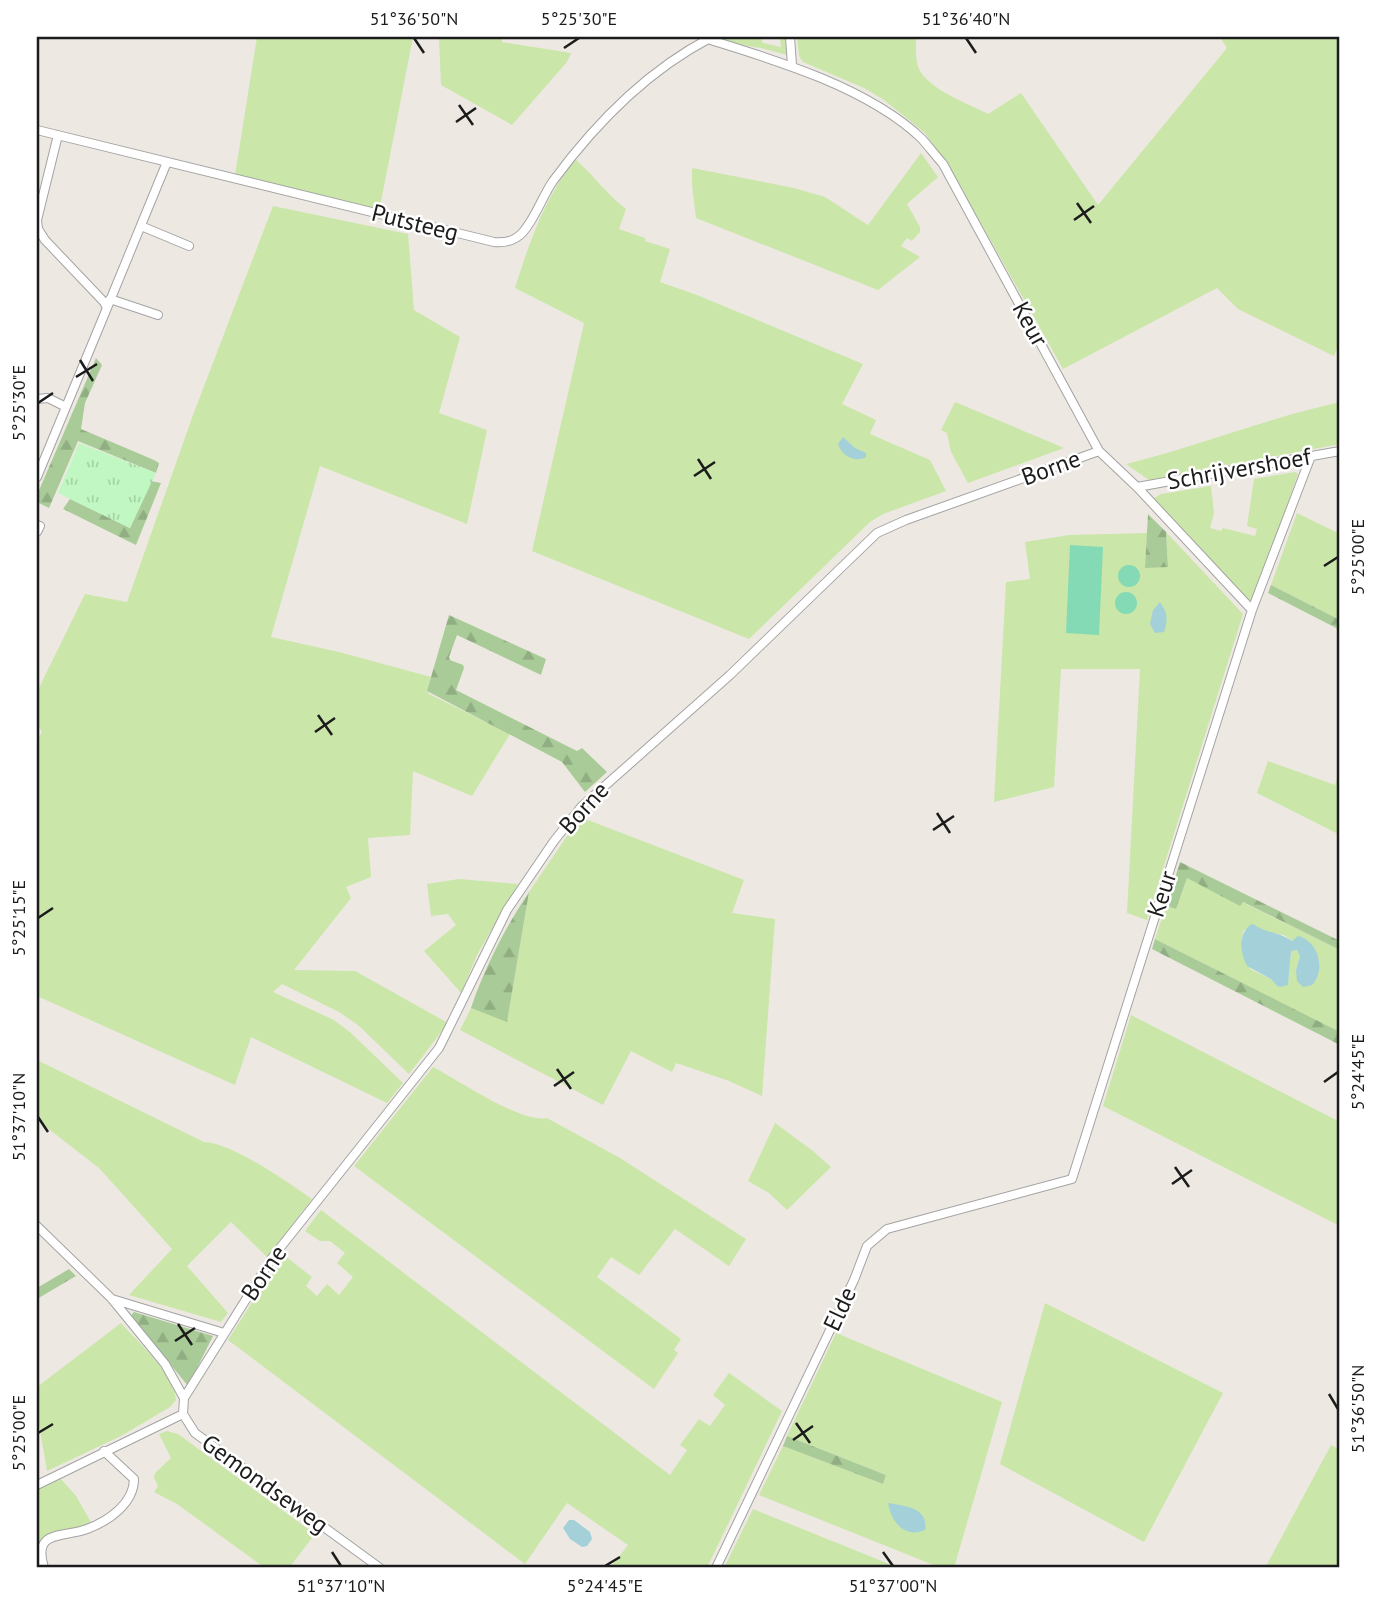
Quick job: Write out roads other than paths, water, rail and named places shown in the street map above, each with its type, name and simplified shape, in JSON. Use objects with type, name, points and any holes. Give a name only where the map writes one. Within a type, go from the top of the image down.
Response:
[{"type":"street","points":[[790,37],[792,65]]},
{"type":"street","name":"Keur","points":[[710,38],[792,65],[851,92],[893,117],[922,139],[943,164],[1100,451],[1252,610]]},
{"type":"street","name":"Putsteeg","points":[[37,130],[494,243],[506,243],[516,239],[525,230],[551,185],[616,106],[680,56],[710,38]]},
{"type":"street","points":[[58,135],[37,220],[38,229],[107,308]]},
{"type":"street","points":[[37,477],[167,162]]},
{"type":"street","points":[[141,226],[189,246]]},
{"type":"street","points":[[110,299],[158,315]]},
{"type":"street","points":[[37,399],[48,398],[66,407]]},
{"type":"street","name":"Borne","points":[[184,1398],[272,1258],[439,1048],[461,1009],[476,970],[508,910],[554,841],[581,807],[730,675],[877,533],[906,520],[1100,451]]},
{"type":"street","name":"Schrijvershoef","points":[[1137,487],[1340,451]]},
{"type":"street","name":"Keur","points":[[1072,1179],[1252,610],[1311,456]]},
{"type":"street","points":[[37,525],[40,526],[37,532]]},
{"type":"street","name":"Elde","points":[[716,1568],[854,1280],[867,1246],[887,1229],[1072,1179]]},
{"type":"street","points":[[37,1226],[112,1299],[171,1373],[184,1398]]},
{"type":"street","points":[[112,1299],[224,1333]]},
{"type":"street","name":"Gemondseweg","points":[[184,1398],[183,1414],[189,1426],[201,1438],[380,1568]]},
{"type":"street","points":[[37,1485],[183,1414]]},
{"type":"street","points":[[44,1568],[40,1553],[42,1546],[51,1537],[87,1529],[115,1513],[130,1499],[134,1479],[104,1451]]},
{"type":"water","points":[[843,437],[855,448],[866,453],[866,457],[853,459],[846,455],[838,444]]},
{"type":"water","points":[[1160,602],[1166,613],[1166,624],[1164,632],[1155,633],[1150,624],[1153,610]]},
{"type":"water","points":[[1253,924],[1292,941],[1298,936],[1311,944],[1319,964],[1319,972],[1312,985],[1303,987],[1297,981],[1296,970],[1300,956],[1297,950],[1291,951],[1288,985],[1277,986],[1271,979],[1247,966],[1242,939],[1246,929]]},
{"type":"water","points":[[888,1503],[919,1512],[925,1522],[925,1530],[911,1532],[900,1527],[892,1516]]},
{"type":"water","points":[[569,1520],[574,1520],[590,1532],[592,1539],[587,1546],[582,1547],[570,1539],[563,1528]]}]
